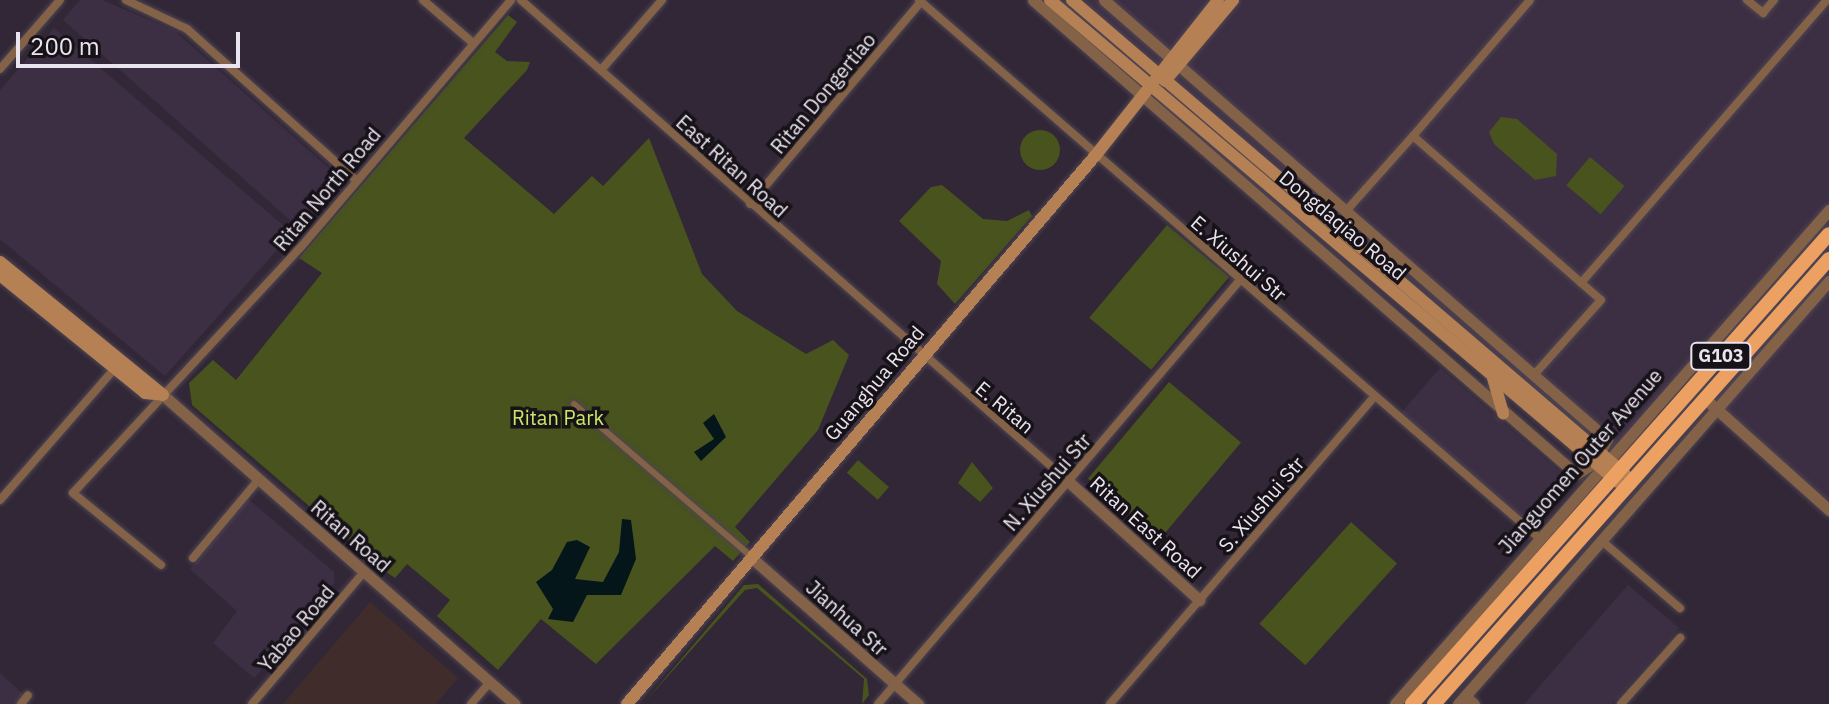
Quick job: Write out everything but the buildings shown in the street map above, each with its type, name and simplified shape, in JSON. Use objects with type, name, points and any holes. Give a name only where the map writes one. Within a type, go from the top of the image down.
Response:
[{"type":"highway","name":"Jianguomen Outer Avenue","points":[[1410,704],[1829,234]]},
{"type":"highway","name":"G103","points":[[1434,704],[1829,259]]},
{"type":"main road","name":"Dongdaqiao Road","points":[[1050,0],[1148,92],[1493,378],[1628,484]]},
{"type":"main road","name":"Dongdaqiao Road","points":[[1072,0],[1598,462]]},
{"type":"main road","name":"Guanghua Road","points":[[627,704],[1095,156],[1174,60],[1218,0]]},
{"type":"main road","name":"Guanghua Road","points":[[1174,60],[1233,0]]},
{"type":"main road","points":[[0,262],[163,395]]},
{"type":"main road","points":[[0,275],[145,393],[163,395]]},
{"type":"main road","points":[[1493,378],[1503,414]]},
{"type":"street","points":[[0,69],[4,57],[60,0]]},
{"type":"street","points":[[126,0],[187,29],[356,180]]},
{"type":"street","points":[[423,0],[473,43]]},
{"type":"street","name":"Ritan North Road","points":[[161,565],[73,493],[356,180],[511,0]]},
{"type":"street","name":"East Ritan Road","points":[[521,0],[921,357]]},
{"type":"street","points":[[601,70],[662,0]]},
{"type":"street","points":[[1033,0],[1148,92],[1503,414],[1576,474],[1598,462],[1607,439],[1104,0]]},
{"type":"street","points":[[1346,211],[1530,0]]},
{"type":"street","points":[[1747,0],[1763,13],[1774,0]]},
{"type":"street","points":[[1581,283],[1827,0]]},
{"type":"street","name":"E. Xiushui Str","points":[[920,1],[1095,156],[1539,538]]},
{"type":"street","name":"Ritan Dongertiao","points":[[750,204],[920,1]]},
{"type":"street","points":[[1413,136],[1601,300],[1534,375]]},
{"type":"street","name":"Jianguomen Outer Avenue","points":[[1395,704],[1539,538],[1598,462],[1829,210]]},
{"type":"street","name":"N. Xiushui Str","points":[[878,704],[1240,280]]},
{"type":"street","points":[[1466,701],[1829,281]]},
{"type":"street","name":"E. Ritan","points":[[921,357],[1069,482]]},
{"type":"street","points":[[0,500],[116,367]]},
{"type":"street","name":"Ritan Road","points":[[163,395],[515,704]]},
{"type":"street","name":"S. Xiushui Str","points":[[1110,704],[1374,397]]},
{"type":"street","points":[[1704,399],[1829,510]]},
{"type":"street","points":[[574,404],[753,559]]},
{"type":"street","points":[[193,558],[259,479]]},
{"type":"street","name":"Ritan East Road","points":[[1069,482],[1199,600]]},
{"type":"street","points":[[1602,541],[1680,608]]},
{"type":"street","name":"Jianhua Str","points":[[753,559],[918,704]]},
{"type":"street","name":"Yabao Road","points":[[252,704],[364,572]]},
{"type":"street","points":[[1621,704],[1680,638]]},
{"type":"street","points":[[1410,704],[1420,676]]},
{"type":"street","points":[[471,704],[490,682]]},
{"type":"street","points":[[21,704],[28,695]]},
{"type":"shaded area","points":[[80,0],[102,0],[175,31],[343,181],[299,228],[63,20]]},
{"type":"shaded area","points":[[1058,0],[1829,0],[1829,509],[1704,399],[1625,484]]},
{"type":"shaded area","points":[[54,28],[292,233],[165,376],[0,239],[0,90]]},
{"type":"shaded area","points":[[1440,368],[1566,478],[1527,522],[1401,413]]},
{"type":"shaded area","points":[[714,414],[726,437],[701,461],[694,452],[714,439],[703,423]]},
{"type":"shaded area","points":[[248,499],[334,572],[334,583],[254,678],[213,643],[237,611],[190,569]]},
{"type":"shaded area","points":[[622,519],[631,520],[636,559],[621,595],[587,595],[573,622],[548,619],[553,609],[536,582],[552,570],[567,542],[577,540],[590,547],[575,579],[603,582],[619,552]]},
{"type":"shaded area","points":[[1628,585],[1679,628],[1612,704],[1524,704]]},
{"type":"shaded area","points":[[370,602],[458,678],[436,704],[283,704]]},
{"type":"shaded area","points":[[0,673],[24,695],[17,704],[0,704]]},
{"type":"green space","name":"Ritan Park","points":[[508,15],[517,22],[495,52],[507,61],[530,62],[527,70],[464,138],[554,214],[592,176],[603,186],[649,138],[702,274],[737,311],[806,354],[833,340],[849,355],[818,430],[735,527],[750,542],[733,561],[715,546],[596,664],[541,619],[498,670],[437,616],[450,600],[407,564],[395,578],[382,569],[192,405],[189,383],[213,360],[236,380],[322,273],[299,258]]},
{"type":"green space","points":[[1501,117],[1517,119],[1557,154],[1556,176],[1535,180],[1494,144],[1489,132]]},
{"type":"green space","points":[[1040,130],[1054,136],[1060,150],[1054,164],[1040,170],[1026,164],[1020,150],[1026,136]]},
{"type":"green space","points":[[1590,157],[1624,186],[1601,214],[1566,185]]},
{"type":"green space","points":[[942,185],[983,219],[1007,221],[1029,210],[1032,216],[955,304],[937,284],[941,261],[899,221],[931,187]]},
{"type":"green space","points":[[1167,225],[1229,277],[1151,370],[1089,318]]},
{"type":"green space","points":[[1169,382],[1241,442],[1160,539],[1088,479]]},
{"type":"green space","points":[[858,460],[889,487],[878,500],[847,473]]},
{"type":"green space","points":[[972,462],[993,488],[980,502],[958,483]]},
{"type":"green space","points":[[1351,522],[1397,563],[1305,665],[1259,624]]},
{"type":"green space","points":[[758,584],[867,679],[869,695],[862,704],[864,679],[757,588],[745,590],[643,704],[744,585]]}]
